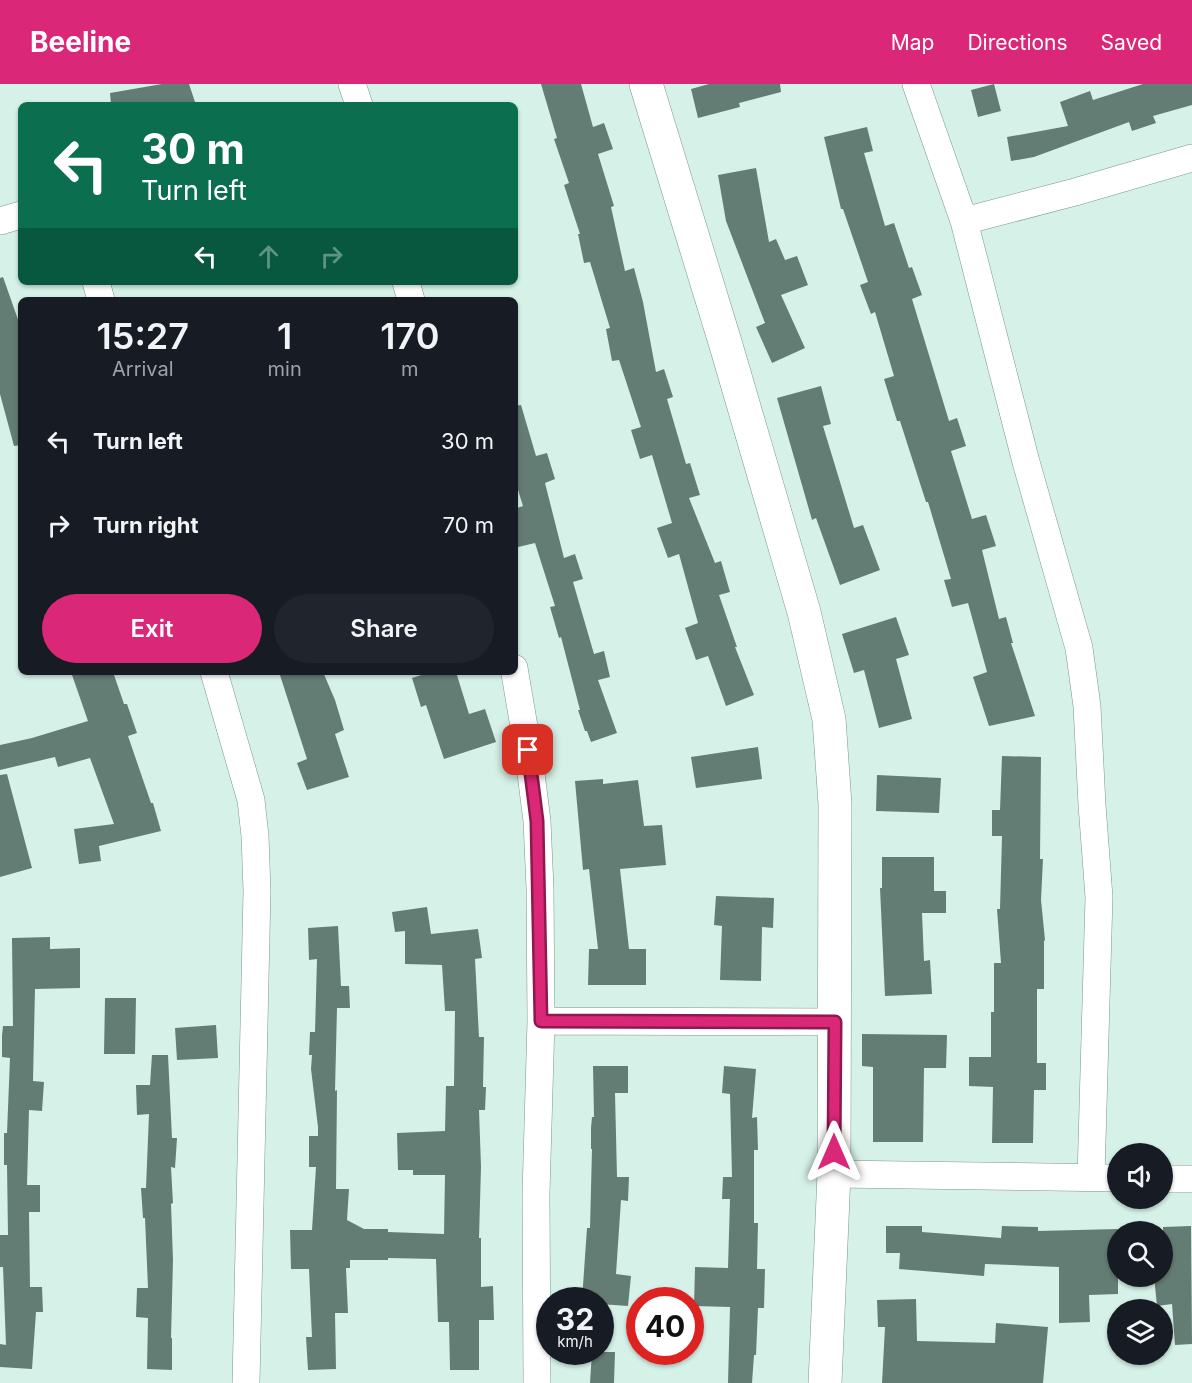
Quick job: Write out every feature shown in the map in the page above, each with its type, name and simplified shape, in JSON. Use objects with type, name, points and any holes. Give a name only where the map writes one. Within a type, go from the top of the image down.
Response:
[{"type":"street","points":[[352,84],[358,102]]},
{"type":"street","points":[[646,84],[804,612],[829,719],[836,804],[835,1022],[834,1174],[825,1383]]},
{"type":"street","points":[[834,1174],[1104,1177],[1099,897],[1087,706],[1079,648],[1026,462],[964,221],[916,84]]},
{"type":"street","points":[[964,221],[1192,158]]},
{"type":"street","points":[[0,221],[18,216]]},
{"type":"street","points":[[215,675],[251,800],[255,836],[257,891],[246,1383]]},
{"type":"street","points":[[515,675],[537,821],[541,1021],[536,1194],[537,1383]]},
{"type":"street","points":[[541,1021],[835,1022]]},
{"type":"street","points":[[1173,1179],[1192,1179]]},
{"type":"building","points":[[162,84],[189,84],[195,102],[111,102],[110,93]]},
{"type":"building","points":[[541,84],[581,84],[593,127],[604,123],[613,149],[598,154],[614,206],[611,207],[625,271],[634,268],[656,372],[664,369],[673,397],[667,399],[686,464],[690,463],[700,495],[689,498],[715,563],[721,561],[730,592],[719,595],[737,647],[735,647],[754,695],[726,706],[708,656],[696,660],[685,628],[698,623],[679,554],[668,558],[657,528],[672,523],[652,455],[640,459],[631,430],[641,427],[619,360],[612,361],[606,329],[610,328],[590,262],[584,263],[578,234],[580,234],[564,185],[569,183],[554,139],[557,138]]},
{"type":"building","points":[[709,84],[780,84],[781,92],[739,103],[740,107],[698,118],[691,89]]},
{"type":"building","points":[[994,84],[1001,111],[978,117],[971,90]]},
{"type":"building","points":[[1143,84],[1192,84],[1192,105],[1153,116],[1156,123],[1132,131],[1129,122],[1034,157],[1011,161],[1007,137],[1068,126],[1060,102],[1090,91],[1093,100]]},
{"type":"building","points":[[867,127],[873,151],[864,153],[885,226],[894,223],[909,268],[912,267],[922,295],[912,299],[949,421],[957,418],[966,446],[951,451],[972,519],[986,515],[996,546],[982,550],[999,619],[1006,617],[1013,643],[1011,643],[1035,716],[989,726],[973,677],[987,672],[968,603],[952,607],[944,580],[951,579],[928,502],[926,502],[900,421],[897,421],[884,379],[894,376],[875,312],[871,314],[860,285],[868,282],[843,209],[841,209],[824,137]]},
{"type":"building","points":[[756,168],[769,242],[776,239],[785,260],[797,256],[808,285],[781,295],[805,348],[772,363],[756,327],[765,323],[726,221],[718,175]]},
{"type":"building","points":[[3,277],[18,320],[18,445],[14,446],[0,394],[0,278]]},
{"type":"building","points":[[821,386],[831,424],[823,426],[854,528],[863,525],[880,570],[840,585],[816,518],[812,520],[777,398]]},
{"type":"building","points":[[518,405],[521,405],[536,456],[547,453],[555,479],[545,483],[564,558],[575,554],[583,579],[573,582],[594,654],[604,651],[610,677],[598,680],[617,733],[591,742],[578,710],[580,710],[561,637],[559,638],[550,607],[555,606],[535,543],[518,547],[518,508],[523,506],[518,490]]},
{"type":"building","points":[[896,617],[909,655],[896,659],[912,719],[879,728],[864,670],[854,673],[842,634]]},
{"type":"building","points":[[72,675],[114,675],[137,733],[128,736],[161,831],[99,846],[101,861],[79,864],[74,829],[114,824],[90,758],[58,767],[55,757],[0,770],[0,745],[88,721]]},
{"type":"building","points":[[280,675],[324,675],[344,730],[335,734],[349,777],[307,790],[297,763],[307,759]]},
{"type":"building","points":[[422,675],[457,675],[469,714],[485,709],[496,742],[444,759],[426,705],[421,707],[412,678]]},
{"type":"building","points":[[758,747],[762,779],[696,788],[691,757]]},
{"type":"building","points":[[1002,756],[1041,757],[1040,859],[1043,859],[1041,900],[1045,940],[1044,989],[1037,989],[1037,1063],[1046,1063],[1046,1090],[1034,1090],[1033,1143],[992,1143],[993,1087],[969,1086],[969,1057],[991,1057],[994,963],[1001,963],[997,909],[1000,909],[1002,836],[992,836],[992,810],[1000,810]]},
{"type":"building","points":[[7,774],[32,868],[0,877],[0,775]]},
{"type":"building","points":[[877,775],[941,778],[939,813],[876,811]]},
{"type":"building","points":[[603,779],[603,784],[638,780],[644,826],[662,825],[666,865],[620,869],[629,949],[646,949],[646,985],[588,985],[589,949],[598,949],[589,869],[583,870],[575,781]]},
{"type":"building","points":[[882,857],[934,857],[934,891],[946,891],[946,913],[922,913],[924,961],[930,960],[932,994],[885,996],[880,888],[882,888]]},
{"type":"building","points":[[716,896],[774,898],[773,928],[762,927],[761,981],[720,980],[722,926],[714,925]]},
{"type":"building","points":[[427,907],[431,934],[478,929],[482,958],[475,959],[479,1037],[484,1037],[483,1087],[486,1087],[485,1110],[479,1110],[481,1287],[493,1286],[494,1320],[479,1320],[479,1370],[450,1370],[449,1322],[438,1322],[436,1259],[350,1260],[350,1268],[346,1268],[348,1313],[335,1313],[336,1369],[308,1370],[306,1337],[312,1337],[309,1269],[291,1269],[290,1230],[312,1230],[316,1167],[309,1167],[309,1136],[318,1136],[311,1069],[312,1055],[309,1055],[310,1032],[315,1032],[317,959],[309,960],[308,928],[338,926],[341,986],[349,986],[350,1008],[337,1008],[335,1091],[337,1090],[336,1189],[349,1189],[347,1220],[364,1229],[444,1234],[445,1175],[413,1175],[413,1170],[398,1170],[397,1133],[445,1131],[446,1086],[454,1086],[455,1011],[445,1011],[442,965],[405,964],[405,931],[395,932],[392,912]]},
{"type":"building","points":[[50,937],[50,949],[80,948],[80,988],[35,989],[33,1081],[44,1082],[42,1111],[29,1110],[27,1185],[40,1185],[40,1212],[29,1212],[30,1287],[42,1287],[43,1312],[36,1312],[32,1369],[0,1367],[0,1344],[6,1345],[0,1235],[8,1235],[4,1133],[7,1133],[10,1058],[2,1057],[2,1036],[3,1026],[13,1026],[12,938]]},
{"type":"building","points":[[105,998],[136,998],[135,1054],[104,1054]]},
{"type":"building","points":[[216,1025],[218,1058],[177,1060],[175,1028]]},
{"type":"building","points":[[862,1034],[947,1035],[946,1068],[924,1068],[923,1142],[873,1142],[873,1067],[862,1066]]},
{"type":"building","points":[[152,1055],[168,1055],[172,1138],[177,1138],[175,1168],[171,1167],[173,1203],[171,1204],[172,1370],[147,1369],[148,1318],[136,1317],[137,1288],[148,1288],[145,1218],[143,1218],[141,1188],[146,1188],[149,1114],[137,1115],[136,1085],[150,1085]]},
{"type":"building","points":[[593,1066],[628,1066],[628,1093],[615,1093],[617,1177],[629,1177],[628,1201],[621,1200],[616,1274],[631,1276],[630,1287],[626,1287],[626,1306],[614,1305],[614,1287],[583,1287],[587,1228],[590,1228],[591,1128],[592,1117],[594,1117]]},
{"type":"building","points":[[724,1066],[756,1069],[752,1118],[757,1117],[758,1150],[754,1150],[754,1223],[758,1223],[757,1269],[765,1269],[764,1308],[758,1308],[752,1383],[728,1383],[730,1307],[704,1306],[704,1287],[694,1287],[695,1267],[728,1268],[730,1199],[722,1199],[723,1177],[732,1177],[730,1094],[722,1093]]},
{"type":"building","points":[[886,1226],[922,1226],[922,1232],[1001,1238],[1002,1226],[1038,1227],[1038,1231],[1107,1229],[1107,1287],[1118,1287],[1118,1294],[1089,1295],[1090,1322],[1059,1323],[1059,1267],[985,1264],[984,1276],[899,1269],[900,1253],[886,1253]]},
{"type":"building","points":[[1191,1226],[1192,1344],[1175,1345],[1173,1299],[1156,1299],[1155,1287],[1173,1287],[1173,1227]]},
{"type":"building","points":[[916,1299],[917,1341],[995,1343],[996,1323],[1048,1327],[1043,1383],[882,1383],[885,1327],[878,1327],[877,1300]]},
{"type":"building","points":[[615,1352],[614,1383],[590,1383],[591,1365],[614,1365]]},
{"type":"route","points":[[528,750],[537,821],[541,1021],[835,1022],[834,1152]]}]
